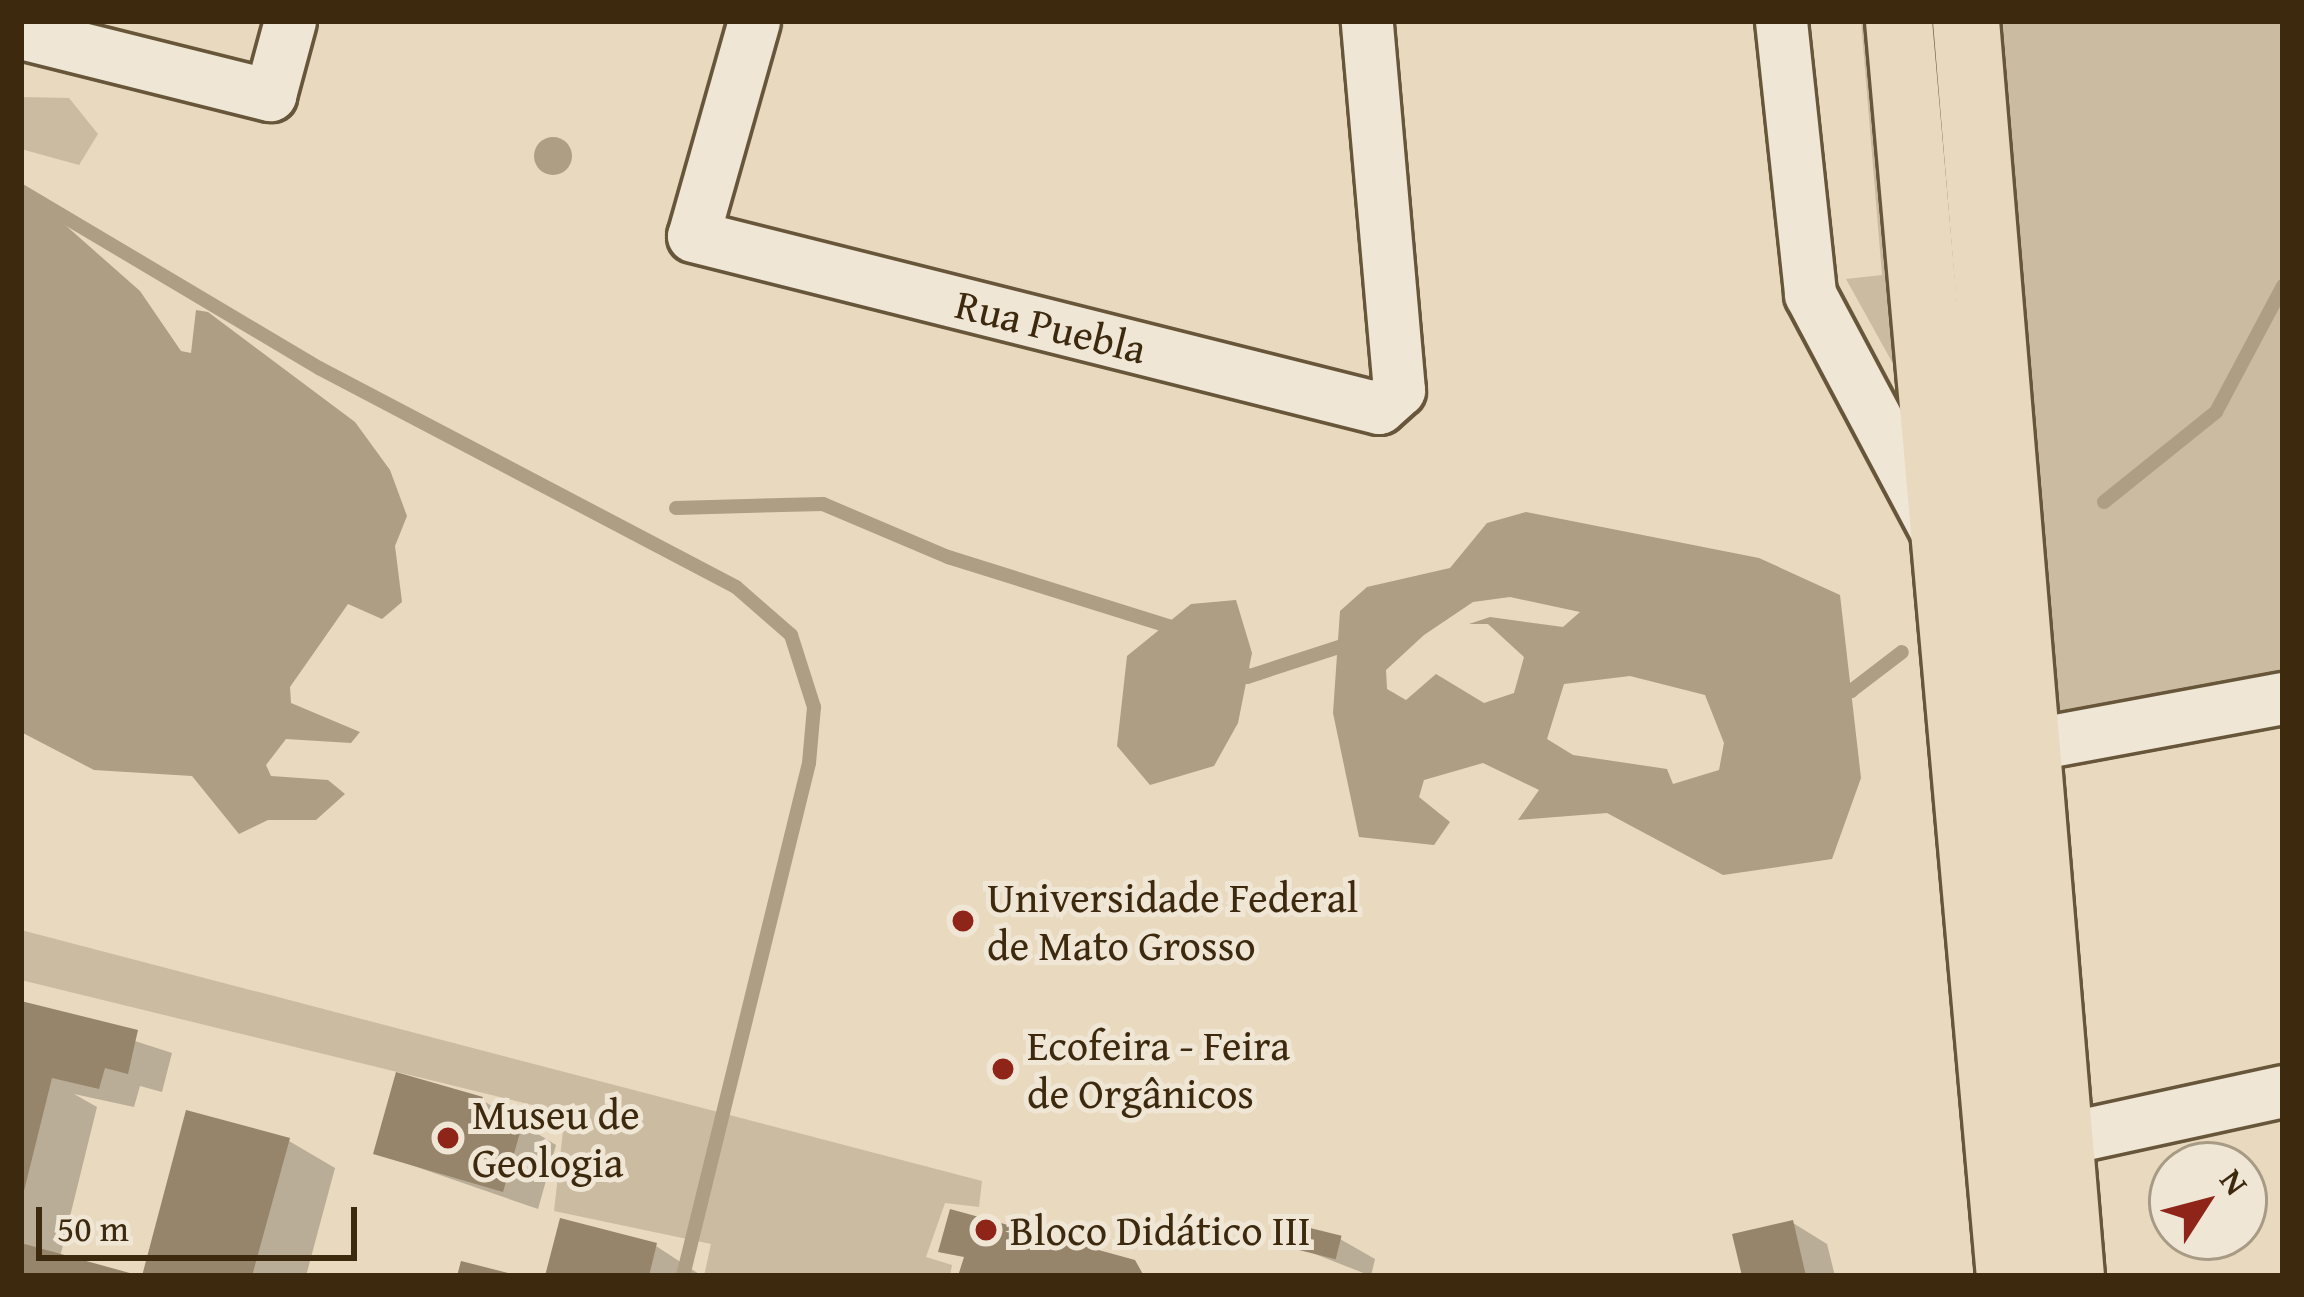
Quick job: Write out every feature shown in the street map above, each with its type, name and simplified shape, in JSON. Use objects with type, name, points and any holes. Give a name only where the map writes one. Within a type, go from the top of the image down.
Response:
[{"type":"main road","points":[[1899,21],[2011,1276]]},
{"type":"main road","points":[[1966,21],[2071,1276]]},
{"type":"street","points":[[21,32],[270,95],[290,21]]},
{"type":"street","name":"Rua Puebla","points":[[754,21],[693,236],[1361,408],[1392,403],[1400,390],[1367,21]]},
{"type":"street","points":[[1781,21],[1810,294],[1944,545]]},
{"type":"street","points":[[2024,746],[2283,698]]},
{"type":"street","points":[[2063,1139],[2283,1091]]},
{"type":"shaded area","points":[[1861,21],[1879,21],[1912,398],[1846,279],[1882,275]]},
{"type":"shaded area","points":[[1994,21],[2283,21],[2283,679],[2043,724]]},
{"type":"shaded area","points":[[21,97],[69,98],[98,134],[79,165],[21,149]]},
{"type":"shaded area","points":[[553,137],[566,143],[572,156],[566,169],[553,175],[540,169],[534,156],[540,143]]},
{"type":"shaded area","points":[[21,186],[140,291],[181,351],[191,353],[196,310],[208,312],[355,422],[390,470],[407,516],[395,546],[402,602],[382,619],[348,604],[290,687],[291,703],[360,732],[351,743],[286,739],[266,765],[271,776],[328,780],[345,794],[316,820],[268,820],[239,834],[192,776],[94,770],[21,732]]},
{"type":"shaded area","points":[[1526,512],[1759,558],[1840,595],[1861,778],[1832,859],[1723,875],[1607,813],[1518,820],[1539,790],[1483,763],[1424,780],[1419,797],[1450,822],[1434,845],[1359,837],[1333,713],[1340,611],[1367,587],[1450,568],[1487,523]],"holes":[[[1510,597],[1580,612],[1563,627],[1490,617],[1469,624],[1488,624],[1524,657],[1514,693],[1484,703],[1436,674],[1406,700],[1387,689],[1386,670],[1424,635],[1473,602]],[[1630,676],[1705,695],[1724,743],[1719,770],[1673,784],[1667,769],[1573,755],[1547,739],[1564,684]]]},
{"type":"shaded area","points":[[1236,600],[1252,653],[1238,723],[1214,766],[1150,785],[1117,746],[1127,656],[1191,604]]},
{"type":"shaded area","points":[[21,930],[982,1181],[979,1207],[945,1203],[926,1257],[952,1265],[950,1276],[704,1276],[711,1244],[554,1211],[565,1113],[21,980]]},
{"type":"building","points":[[21,1001],[138,1030],[128,1074],[105,1068],[99,1089],[52,1078],[23,1195]]},
{"type":"building","name":"Museu de Geologia","points":[[396,1072],[483,1097],[480,1110],[523,1122],[503,1192],[373,1154]]},
{"type":"building","points":[[186,1110],[290,1138],[252,1276],[142,1276]]},
{"type":"building","name":"Bloco Didático III","points":[[950,1209],[1135,1260],[1144,1276],[958,1276],[964,1257],[938,1252]]},
{"type":"building","points":[[560,1218],[657,1243],[649,1276],[545,1276]]},
{"type":"building","points":[[1793,1220],[1806,1276],[1742,1276],[1732,1234]]},
{"type":"building","points":[[1294,1224],[1342,1236],[1336,1259],[1288,1247]]},
{"type":"building","points":[[21,1243],[137,1275],[137,1276],[21,1276]]},
{"type":"building","points":[[461,1261],[512,1274],[512,1276],[457,1276]]},
{"type":"waterway","points":[[21,191],[319,368],[736,587],[791,635],[814,707],[809,763],[683,1276]]},
{"type":"waterway","points":[[2104,502],[2216,412],[2283,286]]},
{"type":"waterway","points":[[676,508],[823,504],[948,557],[1171,627]]},
{"type":"waterway","points":[[1239,665],[1247,677],[1348,644]]},
{"type":"waterway","points":[[1837,687],[1851,691],[1902,652]]},
{"type":"place","name":"Universidade Federal de Mato Grosso","points":[[963,921]]},
{"type":"place","name":"Ecofeira - Feira de Orgânicos","points":[[1003,1069]]},
{"type":"place","name":"Museu de Geologia","points":[[448,1138]]},
{"type":"place","name":"Bloco Didático III","points":[[986,1230]]}]
